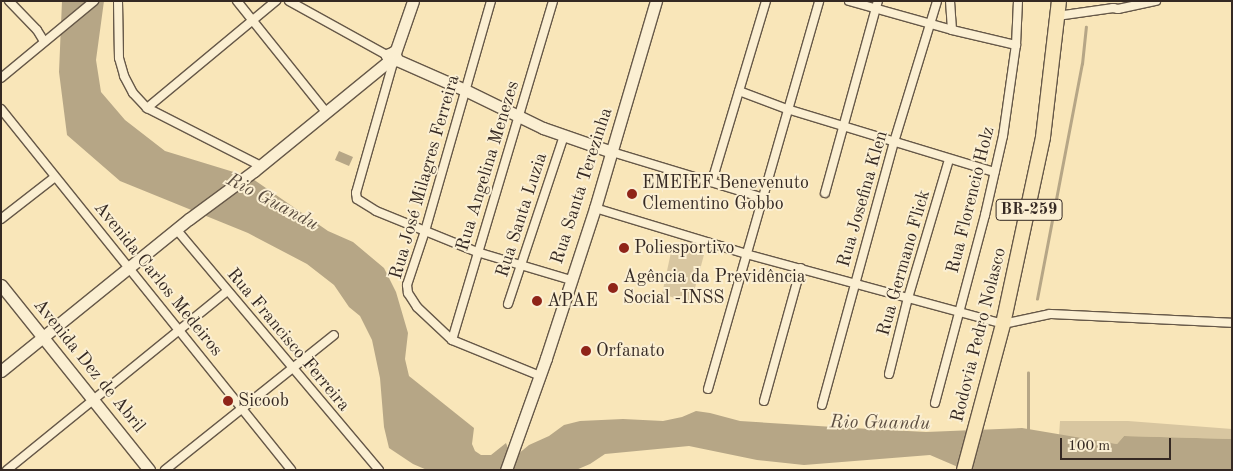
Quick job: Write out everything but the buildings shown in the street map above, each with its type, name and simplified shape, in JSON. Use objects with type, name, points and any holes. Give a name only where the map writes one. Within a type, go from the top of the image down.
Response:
[{"type":"highway","name":"Rodovia Pedro Nolasco","points":[[964,470],[1003,324],[1043,137],[1059,1]]},
{"type":"street","points":[[10,1],[44,41]]},
{"type":"street","points":[[1,78],[94,1]]},
{"type":"street","points":[[118,1],[119,58],[124,76],[133,93],[147,108],[258,168]]},
{"type":"street","points":[[237,1],[326,112]]},
{"type":"street","points":[[147,108],[276,1]]},
{"type":"street","points":[[289,1],[392,58],[465,90],[518,117],[564,136],[612,152],[763,198]]},
{"type":"street","points":[[412,1],[392,58],[356,193],[357,199],[368,208],[477,252],[571,280]]},
{"type":"street","name":"Rua José Milagres Ferreira","points":[[491,1],[425,231],[408,277],[408,293],[417,307],[452,340],[540,376]]},
{"type":"street","name":"Rua Angelina Menezes","points":[[452,340],[553,1]]},
{"type":"street","name":"Rua Santa Terezinha","points":[[506,470],[540,376],[595,208],[656,1]]},
{"type":"street","points":[[712,182],[766,1]]},
{"type":"street","points":[[708,389],[818,1]]},
{"type":"street","points":[[849,1],[877,5],[931,24],[1016,45]]},
{"type":"street","name":"Rua Josefina Klen","points":[[822,406],[894,142],[938,1]]},
{"type":"street","points":[[950,1],[952,30]]},
{"type":"street","name":"Rua Florencio Holz","points":[[935,403],[995,172],[1011,94],[1018,1]]},
{"type":"street","points":[[1057,16],[1112,4],[1118,10],[1156,1]]},
{"type":"street","points":[[824,193],[877,5]]},
{"type":"street","points":[[1,371],[176,229],[258,168],[392,58]]},
{"type":"street","points":[[739,91],[949,160],[995,172]]},
{"type":"street","name":"Avenida Carlos Medeiros","points":[[1,109],[292,470]]},
{"type":"street","name":"Rua Santa Luzia","points":[[508,304],[564,136]]},
{"type":"street","name":"Rua Germano Flick","points":[[889,374],[908,298],[949,160]]},
{"type":"street","points":[[1,219],[55,176]]},
{"type":"street","points":[[595,208],[746,254],[958,310],[1003,324],[1050,314],[1232,323]]},
{"type":"street","name":"Rua Francisco Ferreira","points":[[176,229],[379,470]]},
{"type":"street","points":[[764,401],[801,268]]},
{"type":"street","name":"Avenida Dez de Abril","points":[[1,286],[94,399],[148,470]]},
{"type":"street","points":[[1,465],[6,470],[227,291]]},
{"type":"street","points":[[165,470],[334,335]]},
{"type":"shaded area","points":[[673,243],[705,251],[691,303],[662,294]]},
{"type":"shaded area","points":[[1060,421],[1128,421],[1232,429],[1232,439],[1124,436],[1117,444],[1059,436]]},
{"type":"water","name":"Rio Guandu","points":[[62,1],[104,1],[96,60],[101,92],[125,120],[165,151],[250,177],[328,231],[353,242],[384,268],[396,292],[408,333],[405,359],[409,376],[474,428],[472,444],[475,451],[481,455],[491,455],[506,443],[512,459],[529,445],[549,436],[564,425],[580,421],[623,419],[663,421],[682,417],[696,411],[740,421],[926,432],[1022,428],[1117,444],[1124,436],[1232,439],[1232,470],[979,470],[958,467],[930,455],[804,465],[757,460],[689,446],[605,454],[590,464],[576,470],[427,470],[413,464],[389,448],[384,427],[380,378],[372,340],[360,316],[349,307],[334,285],[307,264],[248,233],[120,181],[67,135],[59,72]]},
{"type":"water","points":[[339,151],[353,157],[349,166],[335,160]]},
{"type":"waterway","points":[[1037,299],[1082,64],[1086,27]]},
{"type":"waterway","points":[[1028,373],[1028,431]]},
{"type":"place","name":"EMEIEF Benevenuto Clementino Gobbo","points":[[632,194]]},
{"type":"place","name":"Poliesportivo","points":[[624,248]]},
{"type":"place","name":"Agência da Previdência Social -INSS","points":[[613,288]]},
{"type":"place","name":"APAE","points":[[537,301]]},
{"type":"place","name":"Orfanato","points":[[586,351]]},
{"type":"place","name":"Sicoob","points":[[228,401]]}]
